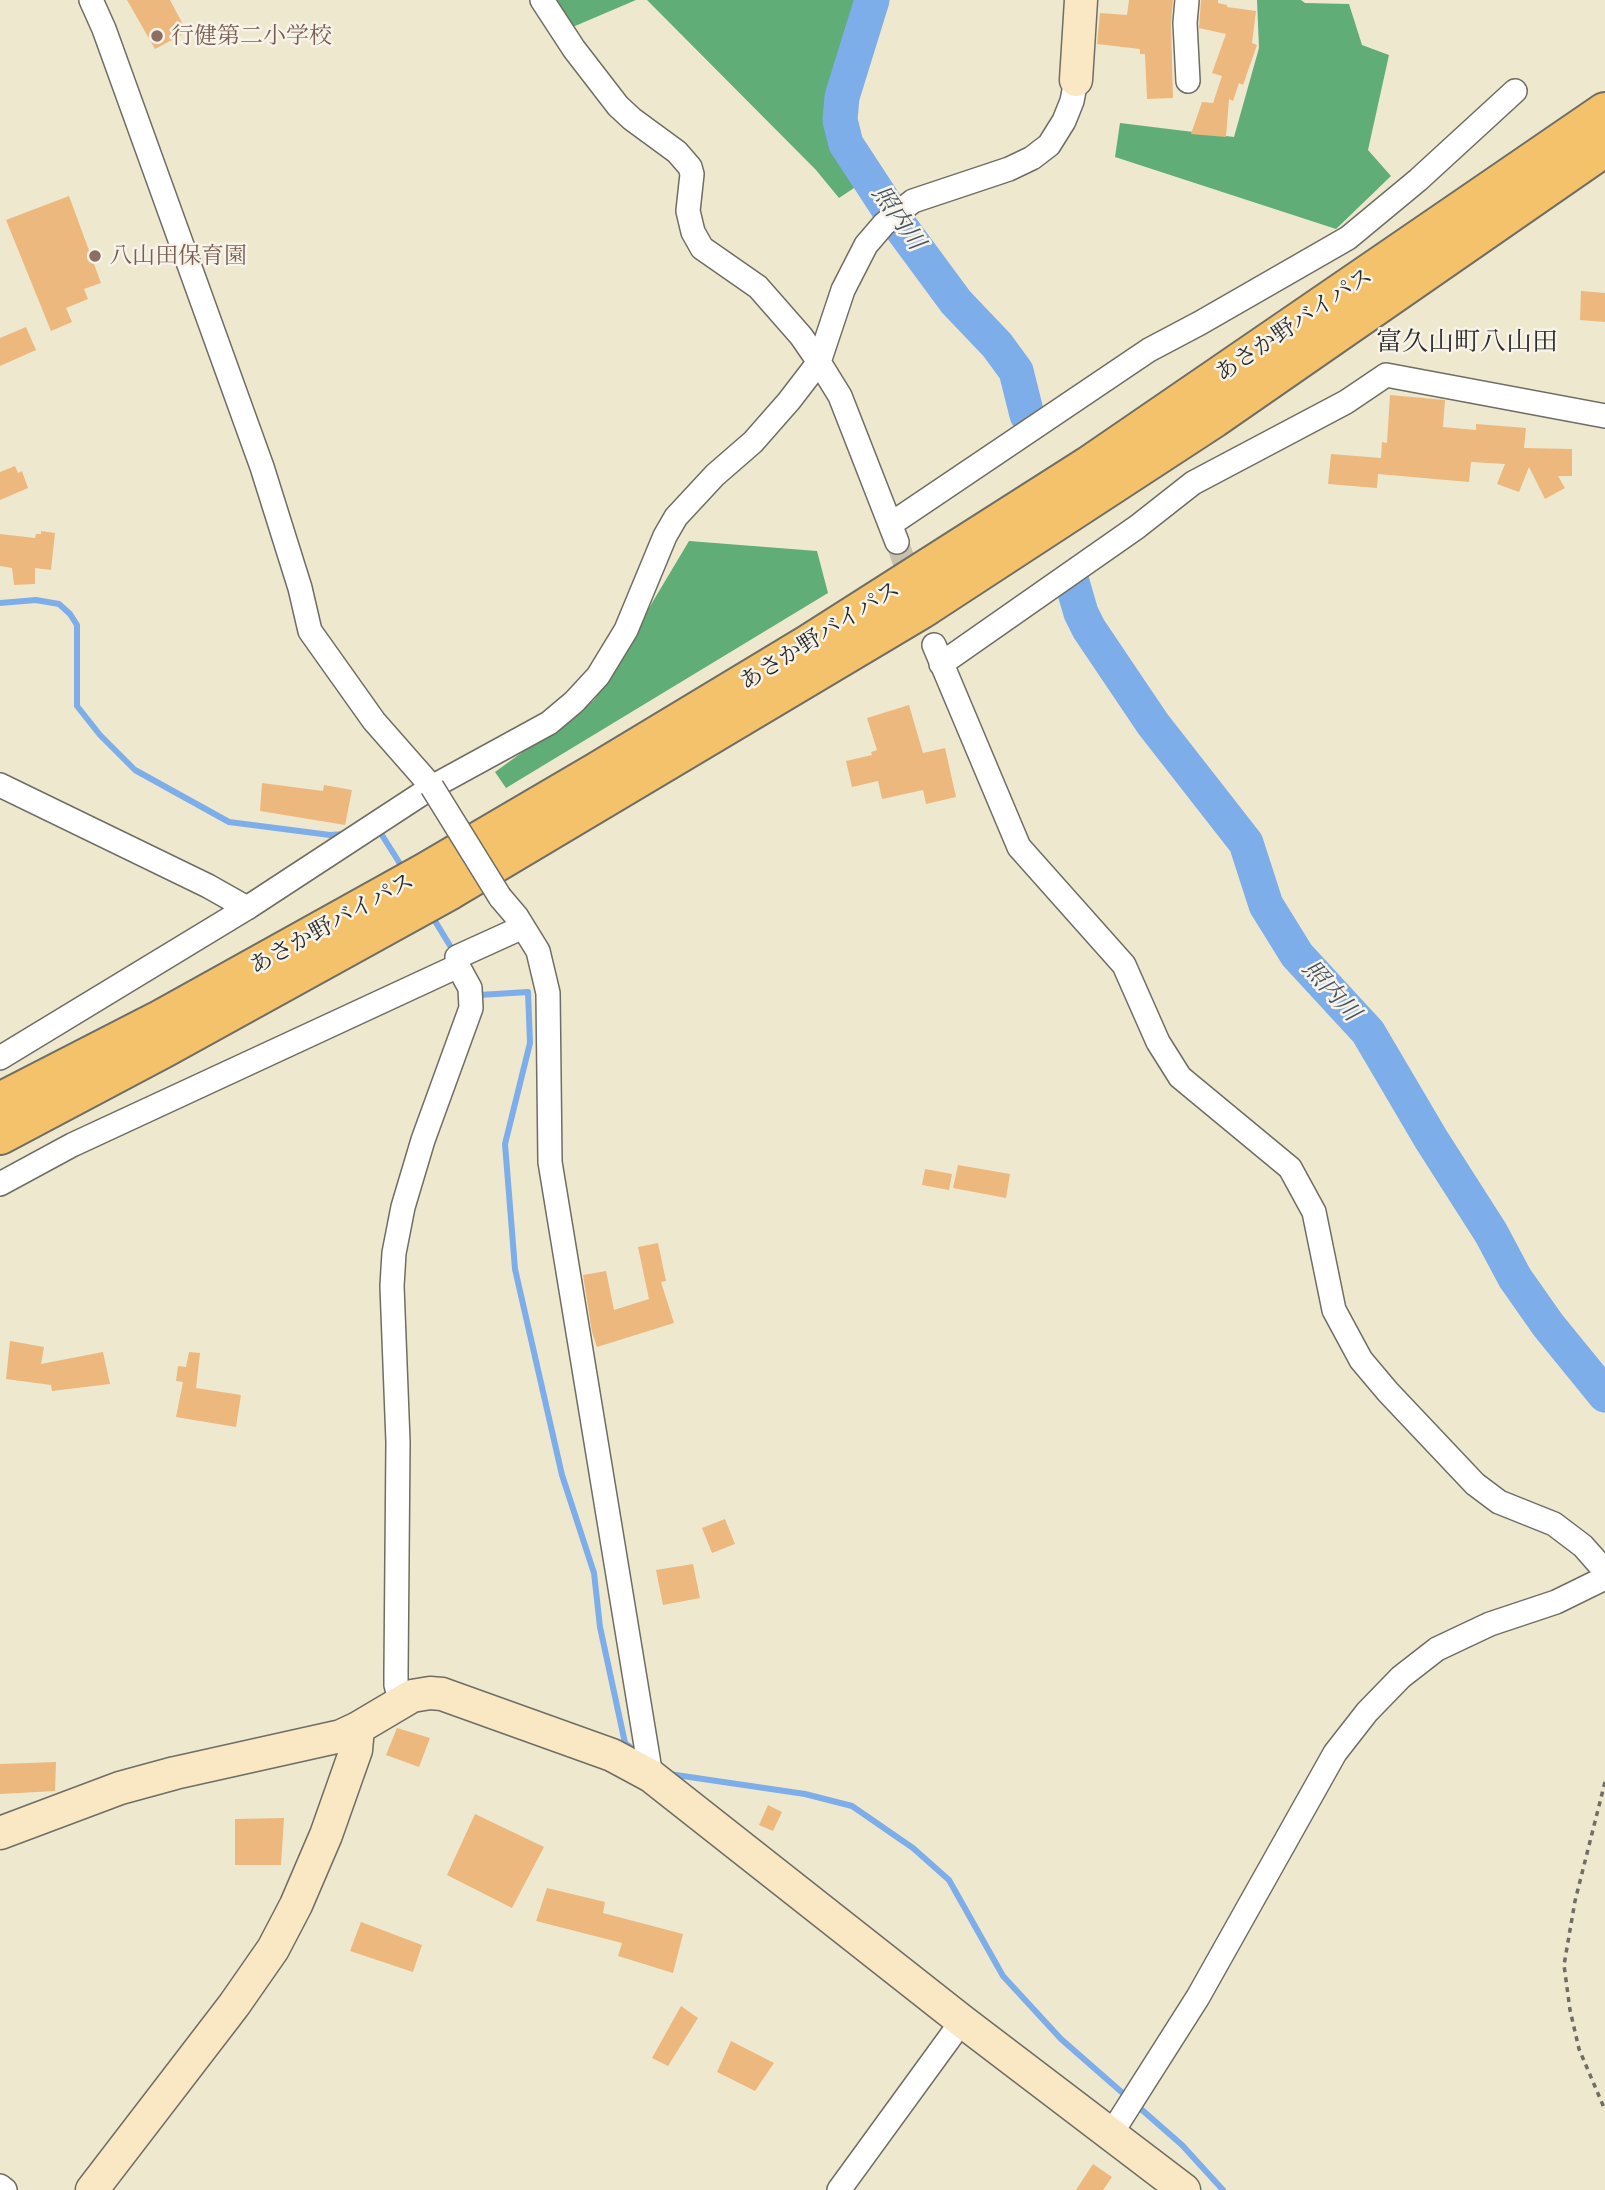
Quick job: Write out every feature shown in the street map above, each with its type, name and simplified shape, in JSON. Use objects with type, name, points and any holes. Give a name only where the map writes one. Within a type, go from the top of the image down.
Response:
[{"type":"highway","name":"あさか野バイパス","points":[[0,1102],[158,1021],[426,872],[809,643],[1090,465],[1605,112]]},
{"type":"highway","name":"あさか野バイパス","points":[[0,1135],[224,1016],[450,890],[920,610],[1214,418],[1605,147]]},
{"type":"street","points":[[91,0],[109,42],[262,467],[300,588],[310,631],[373,721],[432,787],[500,898],[517,917],[538,951],[548,993],[550,1162],[651,1776]]},
{"type":"street","points":[[542,0],[574,49],[618,106],[677,152],[690,167],[692,174],[688,211],[693,232],[702,247],[758,287],[801,336],[819,362],[840,396],[894,533],[1149,350],[1348,238],[1418,180],[1515,91]]},
{"type":"street","points":[[0,1058],[247,908],[432,787],[549,723],[574,702],[598,676],[626,630],[665,536],[676,517],[715,475],[753,442],[819,362],[843,290],[866,245],[884,224],[913,201],[1009,169],[1032,158],[1049,145],[1057,134],[1072,101],[1076,80],[1081,0]]},
{"type":"street","points":[[1187,0],[1185,23],[1188,81]]},
{"type":"street","points":[[1605,416],[1386,375],[1346,402],[1193,483],[1137,527],[938,654],[1019,848],[1124,965],[1158,1042],[1180,1077],[1290,1168],[1314,1212],[1334,1310],[1362,1360],[1388,1392],[1475,1484],[1499,1502],[1554,1524],[1583,1546],[1605,1571]]},
{"type":"street","points":[[0,786],[208,886],[247,908]]},
{"type":"street","points":[[401,1702],[396,1685],[398,1442],[392,1286],[394,1253],[403,1207],[423,1140],[471,1008],[470,988],[458,966],[457,957],[523,928]]},
{"type":"street","points":[[0,1184],[72,1145],[458,966]]},
{"type":"street","points":[[1111,2134],[1198,1997],[1335,1754],[1367,1712],[1401,1677],[1437,1649],[1490,1624],[1556,1602],[1605,1578]]},
{"type":"street","points":[[0,1833],[120,1788],[175,1773],[315,1743],[358,1728],[419,1694],[442,1694],[612,1755],[651,1776],[962,2021],[1184,2190]]},
{"type":"street","points":[[92,2190],[273,1949],[296,1905],[326,1835],[356,1750],[358,1728]]},
{"type":"street","points":[[839,2190],[962,2021]]},
{"type":"street","points":[[0,2186],[5,2190]]},
{"type":"path","points":[[1605,1782],[1575,1901],[1564,1965],[1579,2049],[1605,2110]]},
{"type":"green space","points":[[552,0],[636,0],[568,29]]},
{"type":"green space","points":[[647,0],[866,0],[847,113],[869,178],[839,198],[816,170]]},
{"type":"green space","points":[[1257,0],[1349,4],[1362,45],[1389,55],[1368,150],[1391,176],[1336,229],[1115,157],[1120,123],[1234,137],[1259,48]]},
{"type":"green space","points":[[689,541],[817,551],[828,593],[506,788],[495,772],[594,700]]},
{"type":"building","points":[[127,0],[170,0],[187,32],[155,49]]},
{"type":"building","points":[[1129,0],[1173,0],[1173,98],[1147,99],[1145,54],[1140,54],[1140,49],[1097,44],[1100,13],[1127,15]]},
{"type":"building","points":[[1201,0],[1218,0],[1218,3],[1227,7],[1256,11],[1252,43],[1257,45],[1243,85],[1239,83],[1233,101],[1229,99],[1226,137],[1191,134],[1202,102],[1213,103],[1222,76],[1212,73],[1226,34],[1199,28]]},
{"type":"building","points":[[69,196],[101,283],[84,289],[88,299],[66,308],[72,322],[51,331],[6,220]]},
{"type":"building","points":[[1581,291],[1605,293],[1605,322],[1580,320]]},
{"type":"building","points":[[26,327],[36,350],[0,366],[0,338]]},
{"type":"building","points":[[1390,395],[1445,400],[1443,427],[1476,430],[1476,424],[1526,428],[1524,448],[1572,449],[1572,476],[1558,476],[1565,488],[1545,499],[1529,467],[1519,492],[1497,484],[1505,464],[1471,462],[1469,482],[1378,474],[1377,488],[1328,484],[1331,454],[1381,458],[1382,442],[1387,443]]},
{"type":"building","points":[[15,466],[18,473],[22,471],[28,488],[0,500],[0,472]]},
{"type":"building","points":[[41,531],[55,533],[51,570],[35,568],[35,584],[14,585],[12,568],[0,566],[0,534],[35,538]]},
{"type":"building","points":[[909,705],[923,753],[945,748],[956,797],[926,804],[923,790],[882,799],[878,781],[852,787],[846,761],[872,755],[871,752],[877,750],[867,718]]},
{"type":"building","points":[[262,783],[323,791],[324,785],[352,790],[345,825],[260,811]]},
{"type":"building","points":[[958,1165],[1010,1174],[1006,1198],[953,1188]]},
{"type":"building","points":[[925,1169],[952,1174],[949,1190],[922,1185]]},
{"type":"building","points":[[658,1243],[666,1281],[661,1282],[674,1323],[597,1347],[583,1275],[606,1271],[614,1310],[649,1299],[638,1247]]},
{"type":"building","points":[[10,1341],[44,1347],[41,1364],[103,1352],[110,1384],[52,1391],[51,1385],[6,1379]]},
{"type":"building","points":[[189,1352],[200,1353],[196,1388],[241,1395],[236,1427],[176,1417],[183,1382],[176,1381],[178,1366],[186,1367]]},
{"type":"building","points":[[725,1519],[735,1544],[712,1553],[702,1528]]},
{"type":"building","points":[[693,1564],[700,1598],[663,1605],[656,1570]]},
{"type":"building","points":[[397,1728],[430,1738],[419,1767],[386,1755]]},
{"type":"building","points":[[56,1762],[55,1791],[0,1794],[0,1764]]},
{"type":"building","points":[[768,1805],[782,1812],[773,1831],[759,1825]]},
{"type":"building","points":[[475,1814],[544,1847],[512,1908],[447,1875]]},
{"type":"building","points":[[284,1818],[281,1865],[235,1865],[235,1819]]},
{"type":"building","points":[[547,1888],[605,1902],[603,1913],[683,1934],[673,1973],[618,1956],[622,1943],[536,1921]]},
{"type":"building","points":[[361,1922],[422,1945],[413,1972],[350,1951]]},
{"type":"building","points":[[681,2006],[698,2018],[668,2066],[652,2058]]},
{"type":"building","points":[[731,2041],[774,2063],[755,2091],[717,2072]]},
{"type":"building","points":[[1093,2164],[1112,2177],[1103,2190],[1076,2190]]},
{"type":"waterway","name":"照内川","points":[[872,0],[842,97],[840,120],[846,144],[897,222],[956,302],[997,345],[1016,371],[1027,415]]},
{"type":"waterway","name":"照内川","points":[[1072,582],[1089,629],[1153,724],[1246,843],[1266,905],[1297,955],[1368,1032],[1431,1139],[1491,1233],[1515,1278],[1548,1325],[1605,1395]]},
{"type":"waterway","points":[[0,603],[36,600],[59,604],[70,614],[77,625],[77,706],[100,735],[135,770],[229,822],[330,835],[345,834]]},
{"type":"waterway","points":[[377,832],[380,832],[404,870]]},
{"type":"waterway","points":[[432,916],[455,954]]},
{"type":"waterway","points":[[477,991],[479,995],[528,992],[530,1043],[505,1144],[515,1269],[562,1475],[594,1573],[600,1627],[625,1743],[634,1750]]},
{"type":"waterway","points":[[669,1774],[805,1794],[852,1806],[913,1848],[949,1880],[1003,1976],[1061,2039],[1182,2145],[1223,2190]]},
{"type":"tunnel","points":[[897,542],[934,645]]},
{"type":"place","name":"行健第二小学校","points":[[157,36]]},
{"type":"place","name":"八山田保育園","points":[[95,256]]},
{"type":"district","name":"富久山町八山田","points":[[1467,342]]}]
